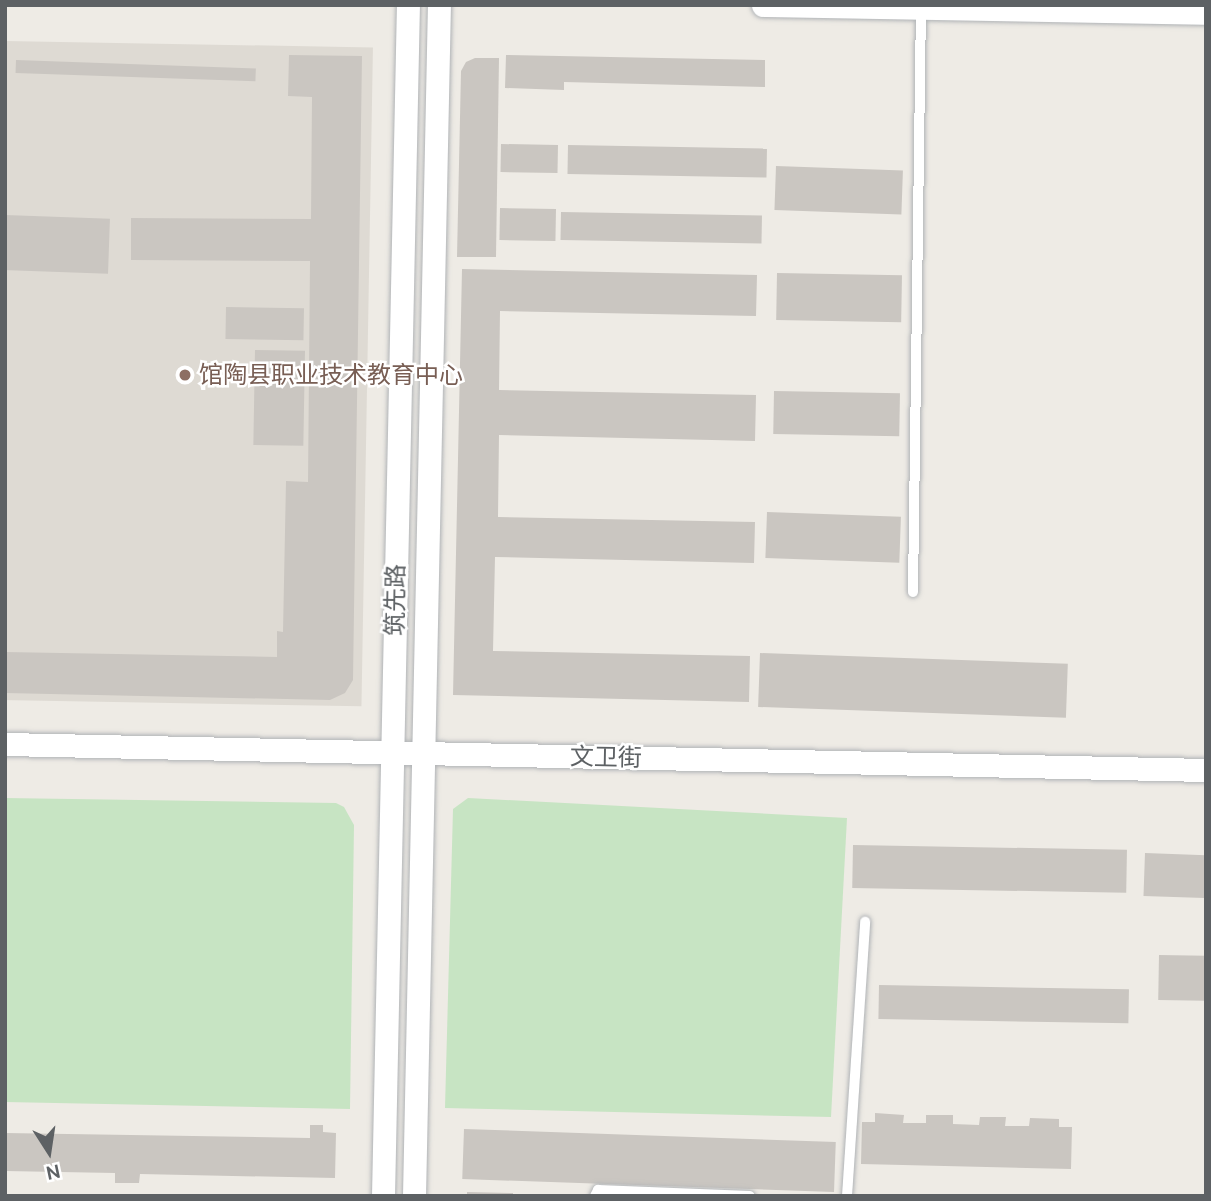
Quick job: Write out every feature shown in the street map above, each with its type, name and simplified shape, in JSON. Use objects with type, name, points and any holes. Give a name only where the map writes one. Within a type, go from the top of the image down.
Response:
[{"type":"street","name":"筑先路","points":[[383,1196],[408,5]]},
{"type":"street","name":"筑先路","points":[[414,1196],[439,5]]},
{"type":"street","points":[[763,5],[1206,13]]},
{"type":"street","name":"文卫街","points":[[5,744],[1206,770]]},
{"type":"lane","points":[[913,592],[921,8]]},
{"type":"lane","points":[[848,1196],[865,922]]},
{"type":"lane","points":[[595,1196],[598,1190],[750,1196]]},
{"type":"shaded area","name":"馆陶县职业技术教育中心","points":[[5,41],[373,47],[361,706],[5,700]]},
{"type":"green space","points":[[5,798],[336,803],[344,807],[354,825],[350,1109],[5,1102]]},
{"type":"green space","points":[[468,798],[847,818],[831,1117],[445,1108],[453,809]]},
{"type":"building","points":[[289,55],[362,56],[353,680],[345,693],[330,700],[5,693],[5,652],[277,657],[277,631],[283,632],[286,481],[308,482],[310,261],[131,260],[131,218],[311,219],[312,97],[288,96]]},
{"type":"building","points":[[506,55],[765,60],[765,87],[564,82],[564,90],[505,88]]},
{"type":"building","points":[[475,58],[499,58],[496,257],[457,257],[461,71],[466,62]]},
{"type":"building","points":[[16,60],[256,68],[255,81],[16,73]]},
{"type":"building","points":[[501,144],[558,145],[558,173],[501,172]]},
{"type":"building","points":[[568,145],[767,148],[766,177],[567,174]]},
{"type":"building","points":[[776,166],[903,170],[901,214],[774,210]]},
{"type":"building","points":[[500,208],[556,209],[555,241],[499,240]]},
{"type":"building","points":[[561,212],[762,216],[761,244],[561,240]]},
{"type":"building","points":[[5,215],[110,219],[108,274],[5,270]]},
{"type":"building","points":[[462,269],[757,275],[756,316],[500,311],[499,390],[756,395],[755,441],[499,435],[498,517],[755,522],[754,563],[495,557],[493,651],[750,656],[749,702],[453,695]]},
{"type":"building","points":[[777,273],[902,275],[901,322],[776,320]]},
{"type":"building","points":[[226,307],[304,308],[303,340],[225,339]]},
{"type":"building","points":[[255,350],[305,351],[303,446],[253,445]]},
{"type":"building","points":[[774,391],[900,393],[899,436],[773,434]]},
{"type":"building","points":[[767,512],[901,517],[899,563],[765,558]]},
{"type":"building","points":[[760,653],[1068,664],[1066,718],[758,707]]},
{"type":"building","points":[[853,845],[1127,850],[1126,893],[852,888]]},
{"type":"building","points":[[1145,853],[1206,855],[1204,898],[1143,896]]},
{"type":"building","points":[[1159,955],[1206,956],[1205,1001],[1158,1000]]},
{"type":"building","points":[[879,985],[1129,989],[1128,1023],[878,1019]]},
{"type":"building","points":[[875,1113],[904,1115],[903,1123],[926,1123],[926,1115],[953,1115],[953,1124],[979,1125],[980,1117],[1006,1117],[1005,1126],[1029,1126],[1030,1118],[1059,1119],[1059,1127],[1072,1127],[1071,1169],[861,1164],[862,1122],[875,1122]]},
{"type":"building","points":[[310,1125],[323,1125],[323,1132],[336,1133],[335,1178],[140,1174],[139,1183],[115,1183],[115,1173],[5,1171],[5,1133],[310,1138]]},
{"type":"building","points":[[464,1129],[836,1142],[834,1192],[462,1179]]},
{"type":"building","points":[[467,1192],[513,1193],[513,1196],[467,1196]]},
{"type":"place","name":"馆陶县职业技术教育中心","points":[[185,375]]}]
